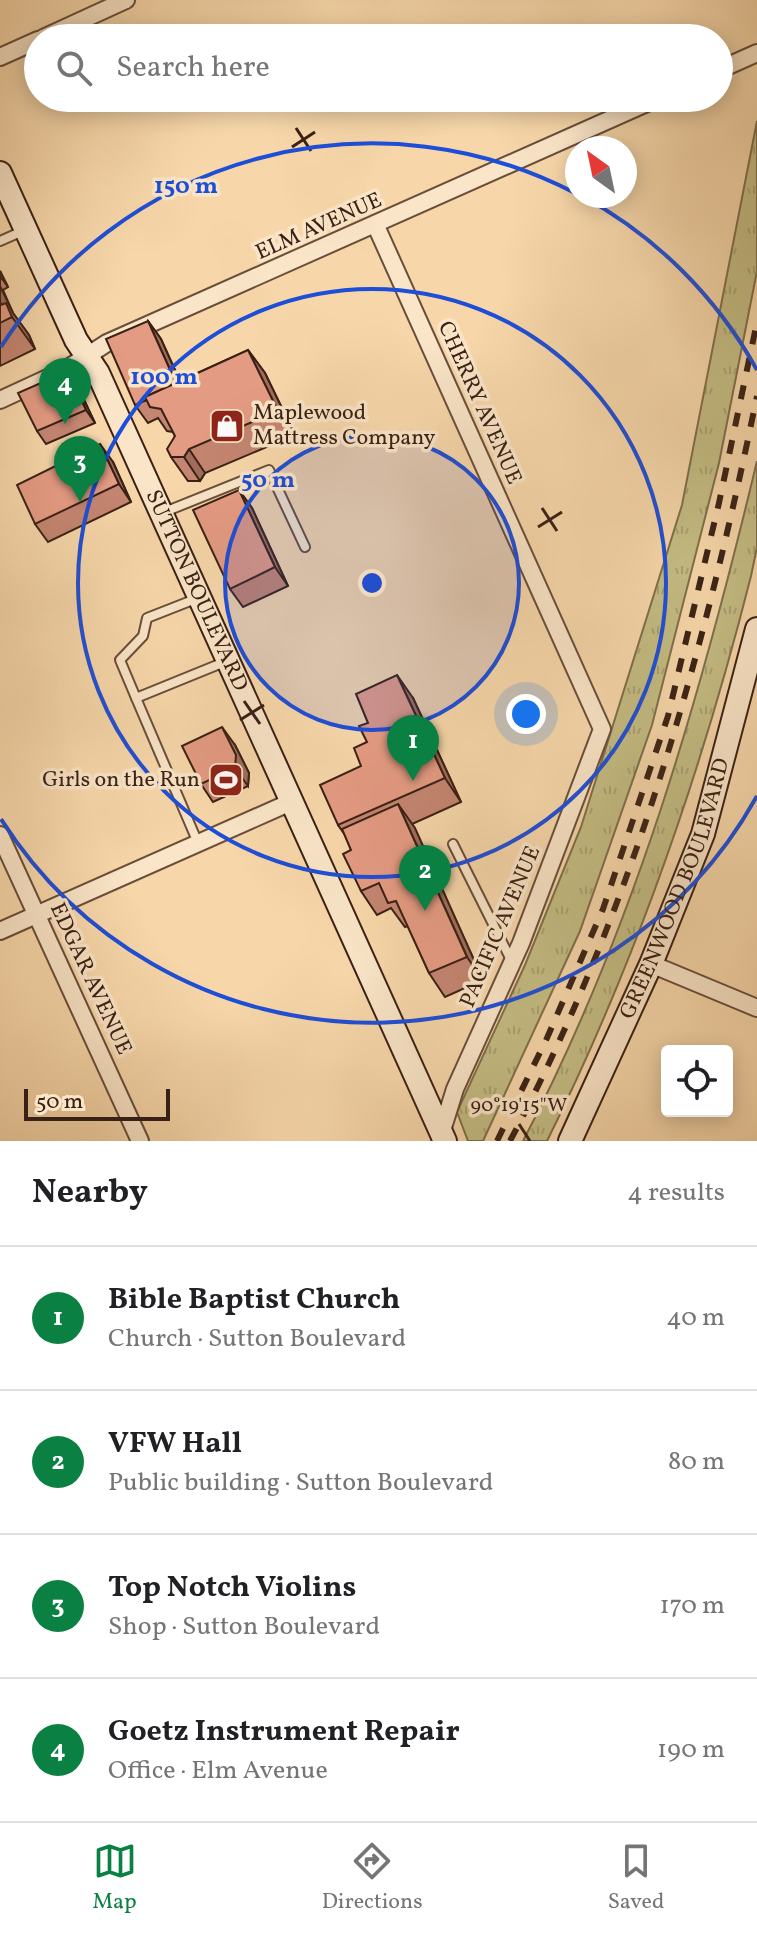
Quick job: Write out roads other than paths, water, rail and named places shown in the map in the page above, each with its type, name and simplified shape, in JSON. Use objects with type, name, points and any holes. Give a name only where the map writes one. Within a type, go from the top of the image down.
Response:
[{"type":"street","points":[[73,24],[126,0]]},
{"type":"street","points":[[0,57],[24,46]]},
{"type":"street","points":[[733,64],[757,53]]},
{"type":"street","name":"ELM AVENUE","points":[[0,400],[65,370],[107,343],[627,112]]},
{"type":"street","name":"SUTTON BOULEVARD","points":[[0,173],[76,340],[98,373],[441,1139]]},
{"type":"street","name":"CHERRY AVENUE","points":[[376,226],[602,729]]},
{"type":"street","name":"GREENWOOD BOULEVARD","points":[[570,1141],[651,964],[703,834],[757,629]]},
{"type":"street","name":"PACIFIC AVENUE","points":[[441,1139],[455,1089],[512,963],[602,729]]},
{"type":"street","points":[[0,931],[291,802]]},
{"type":"street","name":"EDGAR AVENUE","points":[[0,835],[140,1141]]},
{"type":"street","points":[[651,964],[757,1008]]},
{"type":"lane","points":[[0,241],[26,230]]},
{"type":"lane","points":[[161,514],[269,470],[305,547]]},
{"type":"lane","points":[[198,843],[120,660],[143,636],[147,618],[199,597]]},
{"type":"lane","points":[[136,698],[227,661]]},
{"type":"lane","points":[[453,844],[512,963]]},
{"type":"railway","points":[[497,1141],[547,1038],[603,909],[668,716],[719,503],[757,322]]},
{"type":"railway","points":[[510,1141],[554,1052],[593,962],[660,778],[713,588],[757,396]]},
{"type":"place","name":"Goetz Instrument Repair","points":[[65,424]]},
{"type":"place","name":"Maplewood Mattress Company","points":[[227,426]]},
{"type":"place","name":"Top Notch Violins","points":[[80,502]]},
{"type":"place","name":"Girls on the Run","points":[[226,780]]},
{"type":"place","name":"Bible Baptist Church","points":[[413,781]]},
{"type":"place","name":"VFW Hall","points":[[425,911]]}]
